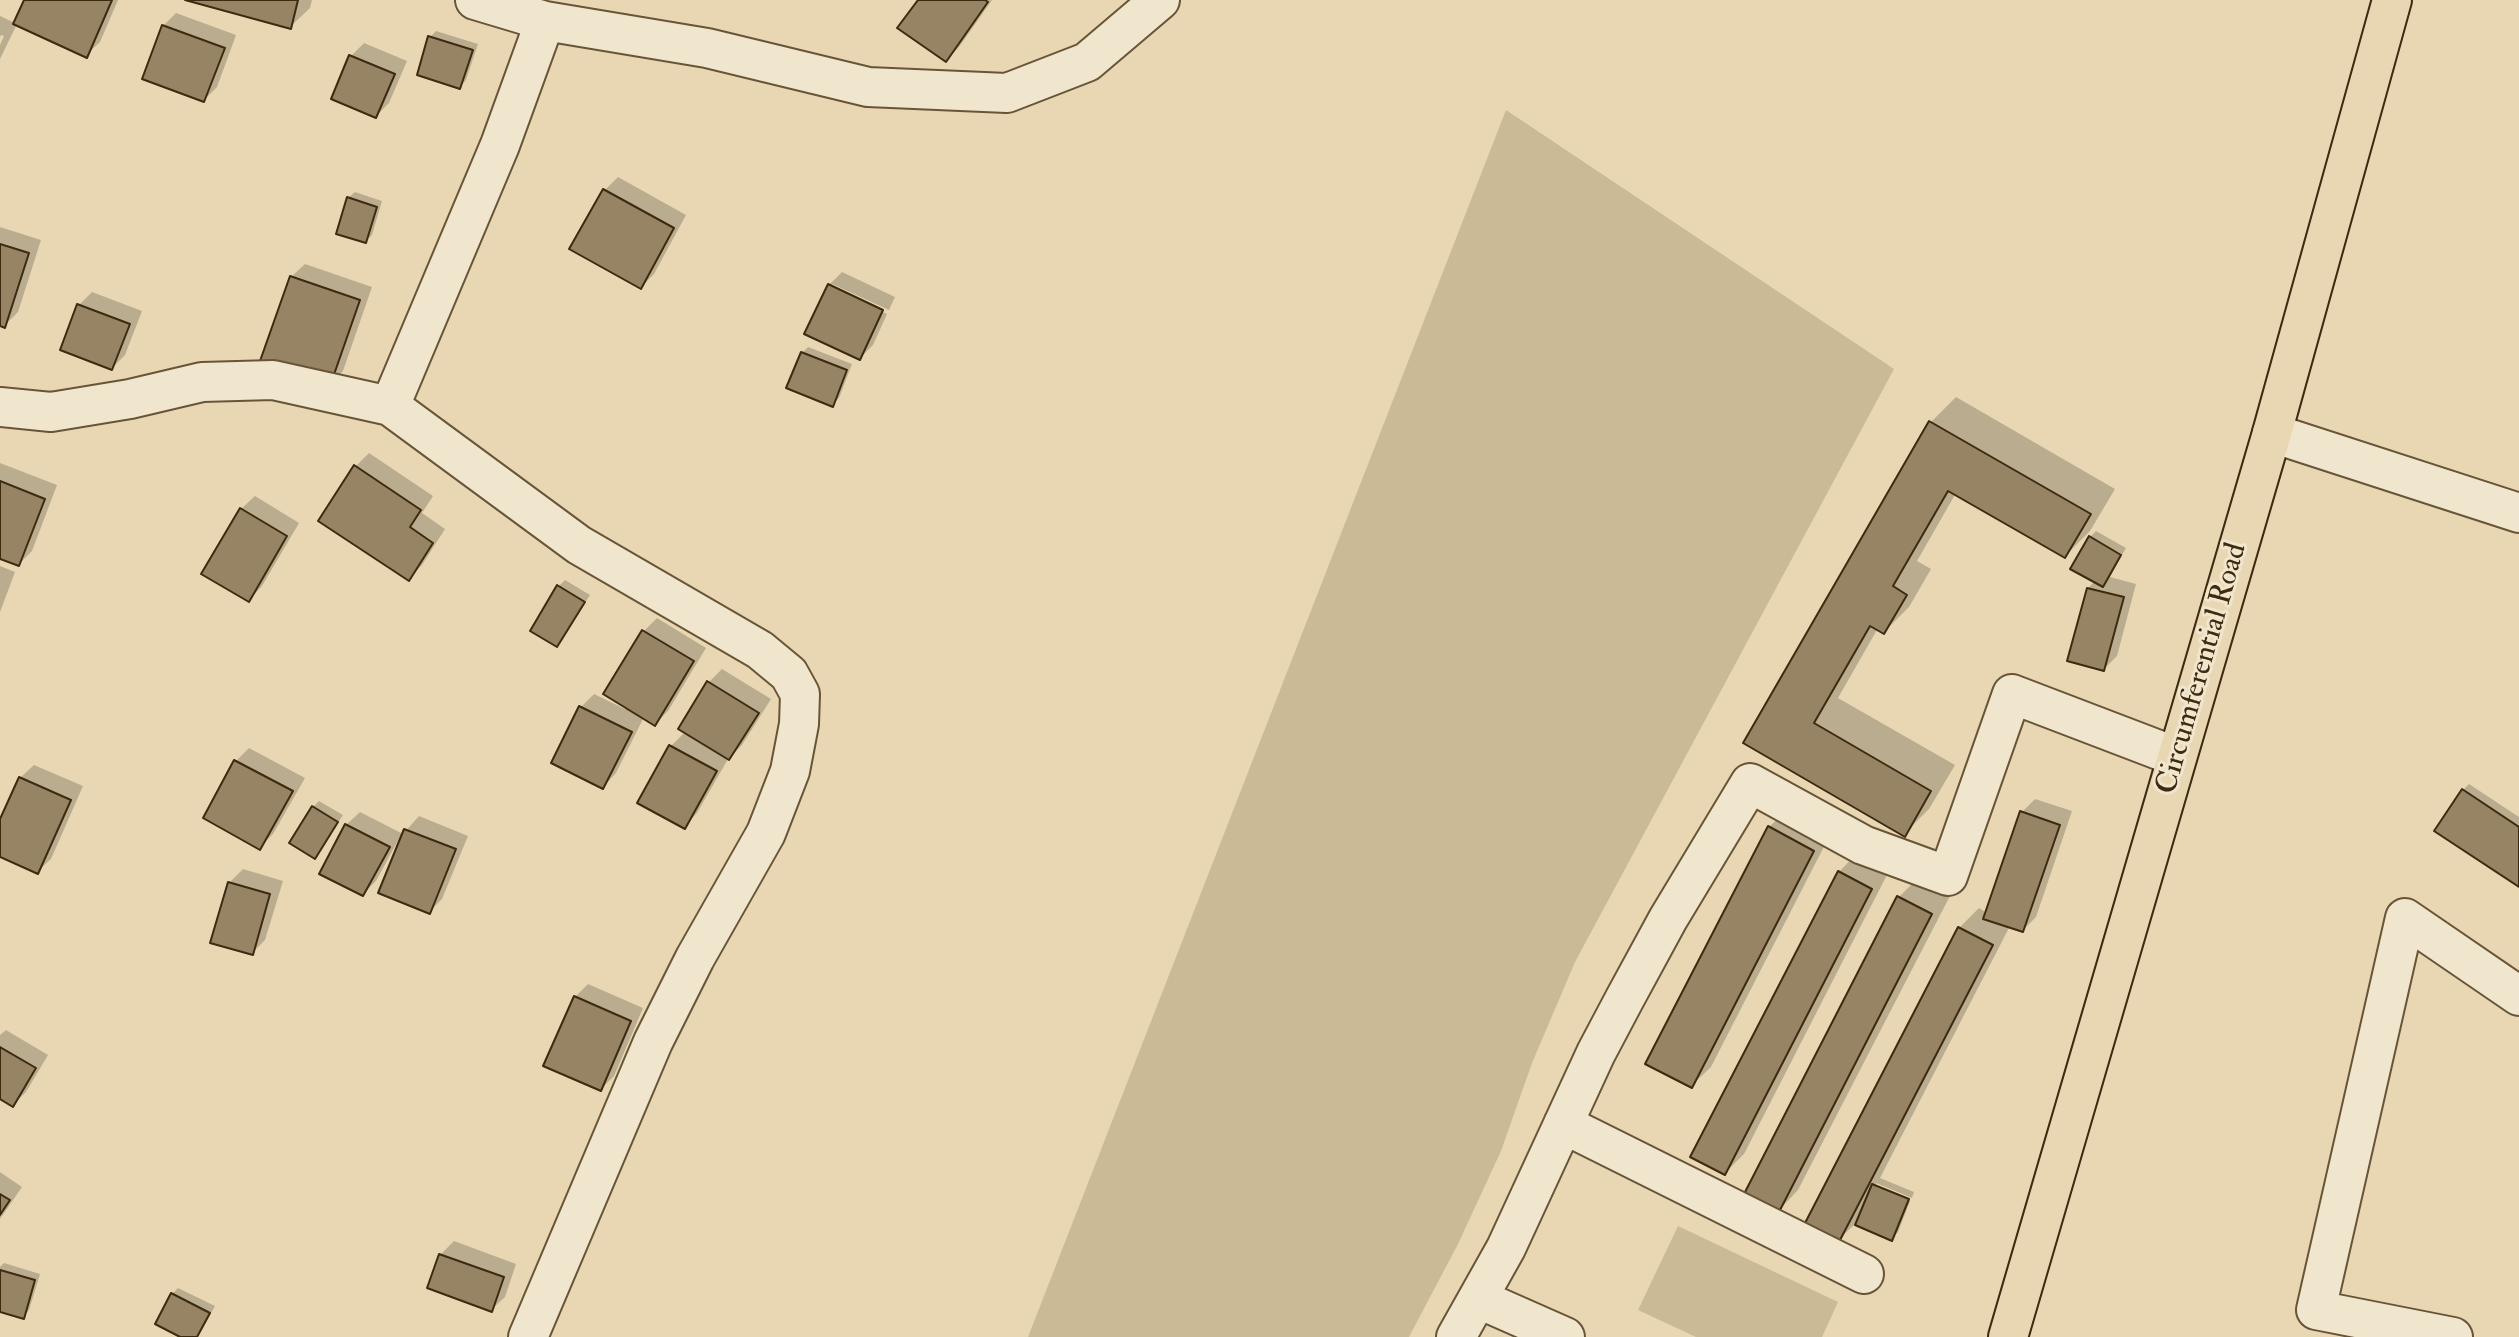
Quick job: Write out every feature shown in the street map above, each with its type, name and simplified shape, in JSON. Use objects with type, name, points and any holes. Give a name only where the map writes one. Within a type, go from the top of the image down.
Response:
[{"type":"main road","name":"Circumferential Road","points":[[2008,1337],[2272,433],[2392,0]]},
{"type":"street","points":[[475,0],[545,21],[707,48],[868,87],[1007,93],[1087,62],[1160,0]]},
{"type":"street","points":[[390,406],[500,145],[545,21]]},
{"type":"street","points":[[0,407],[51,412],[202,383],[273,380],[390,406],[579,545],[760,650],[789,674],[800,694],[799,723],[790,771],[766,833],[695,958],[653,1042],[528,1337]]},
{"type":"street","points":[[2272,433],[2519,513]]},
{"type":"street","points":[[1456,1337],[1506,1248],[1596,1053],[1668,919],[1750,783],[1863,845],[1948,876],[2012,694],[2177,757]]},
{"type":"street","points":[[2453,1337],[2316,1310],[2405,918],[2519,996]]},
{"type":"street","points":[[1563,1125],[1864,1274]]},
{"type":"street","points":[[1479,1299],[1565,1337]]},
{"type":"shaded area","points":[[1506,110],[1894,369],[1575,962],[1532,1063],[1501,1151],[1458,1244],[1409,1337],[1028,1337]]},
{"type":"shaded area","points":[[1678,1226],[1838,1302],[1822,1337],[1696,1337],[1638,1310]]},
{"type":"building","points":[[24,0],[112,0],[87,58],[13,24]]},
{"type":"building","points":[[185,0],[298,0],[291,29]]},
{"type":"building","points":[[918,0],[988,2],[946,62],[897,28]]},
{"type":"building","points":[[162,25],[225,48],[204,102],[142,79]]},
{"type":"building","points":[[428,36],[473,50],[460,89],[417,75]]},
{"type":"building","points":[[349,55],[395,74],[376,118],[331,99]]},
{"type":"building","points":[[603,189],[674,228],[641,289],[569,249]]},
{"type":"building","points":[[347,197],[377,207],[366,243],[336,234]]},
{"type":"building","points":[[0,244],[29,253],[5,328],[0,326]]},
{"type":"building","points":[[290,276],[360,300],[330,386],[260,361]]},
{"type":"building","points":[[828,284],[883,310],[860,360],[804,334]]},
{"type":"building","points":[[77,304],[130,324],[112,370],[60,350]]},
{"type":"building","points":[[801,352],[847,370],[833,407],[786,388]]},
{"type":"building","points":[[1929,421],[2091,514],[2065,558],[1948,491],[1893,586],[1907,595],[1884,634],[1870,626],[1814,723],[1931,791],[1905,837],[1743,743]]},
{"type":"building","points":[[354,465],[421,510],[410,527],[433,543],[409,581],[318,521]]},
{"type":"building","points":[[0,481],[45,499],[19,566],[0,559]]},
{"type":"building","points":[[240,508],[287,536],[249,602],[201,574]]},
{"type":"building","points":[[2089,536],[2121,555],[2103,587],[2070,569]]},
{"type":"building","points":[[557,585],[585,602],[557,647],[530,631]]},
{"type":"building","points":[[2087,588],[2124,597],[2104,671],[2067,661]]},
{"type":"building","points":[[642,630],[694,661],[655,726],[603,694]]},
{"type":"building","points":[[707,681],[759,713],[729,760],[678,729]]},
{"type":"building","points":[[579,706],[632,732],[603,789],[551,763]]},
{"type":"building","points":[[669,745],[717,771],[685,829],[637,803]]},
{"type":"building","points":[[234,760],[293,791],[260,850],[203,818]]},
{"type":"building","points":[[19,777],[71,800],[38,874],[0,857],[0,819]]},
{"type":"building","points":[[2462,789],[2519,827],[2519,887],[2434,831]]},
{"type":"building","points":[[312,806],[338,822],[315,859],[289,843]]},
{"type":"building","points":[[2020,811],[2060,825],[2023,932],[1983,919]]},
{"type":"building","points":[[345,824],[390,847],[363,896],[319,874]]},
{"type":"building","points":[[1768,826],[1814,851],[1692,1088],[1645,1064]]},
{"type":"building","points":[[404,829],[456,849],[430,914],[378,893]]},
{"type":"building","points":[[1838,871],[1872,889],[1725,1175],[1690,1157]]},
{"type":"building","points":[[228,882],[270,894],[253,955],[210,943]]},
{"type":"building","points":[[1897,896],[1932,914],[1779,1212],[1744,1194]]},
{"type":"building","points":[[1958,927],[1993,945],[1839,1242],[1804,1225]]},
{"type":"building","points":[[574,996],[631,1021],[601,1091],[543,1066]]},
{"type":"building","points":[[0,1047],[36,1068],[13,1107],[0,1099]]},
{"type":"building","points":[[1872,1184],[1909,1199],[1892,1241],[1855,1225]]},
{"type":"building","points":[[0,1194],[10,1200],[0,1215]]},
{"type":"building","points":[[439,1254],[504,1277],[492,1312],[427,1288]]},
{"type":"building","points":[[0,1270],[35,1280],[24,1319],[0,1312]]},
{"type":"building","points":[[171,1293],[210,1313],[197,1337],[180,1337],[155,1324]]}]
